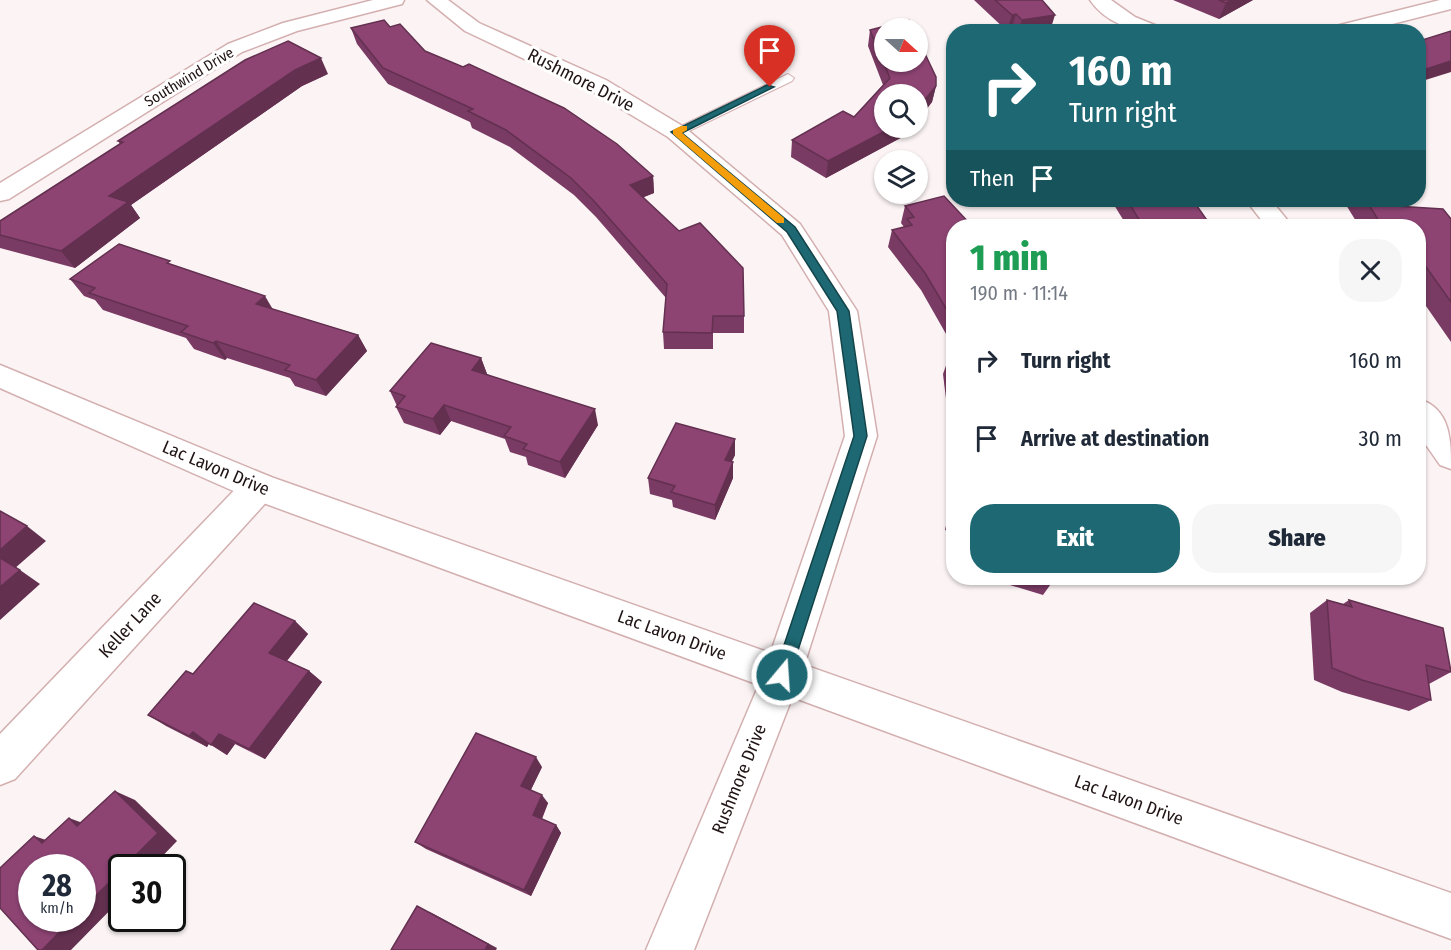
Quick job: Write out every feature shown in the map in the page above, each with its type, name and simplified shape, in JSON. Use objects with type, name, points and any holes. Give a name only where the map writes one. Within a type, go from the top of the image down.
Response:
[{"type":"street","name":"Southwind Drive","points":[[0,194],[235,48],[290,27],[395,0]]},
{"type":"street","name":"Rushmore Drive","points":[[436,0],[472,27],[598,85],[676,132],[791,230],[843,311],[861,436],[782,675],[670,950]]},
{"type":"street","points":[[1099,0],[1135,24]]},
{"type":"street","points":[[1446,0],[1451,3]]},
{"type":"street","points":[[1367,24],[1451,3]]},
{"type":"street","points":[[1264,207],[1273,219]]},
{"type":"street","name":"Lac Lavon Drive","points":[[0,376],[259,487],[1451,916]]},
{"type":"street","points":[[1426,421],[1451,456]]},
{"type":"street","name":"Keller Lane","points":[[0,764],[259,487]]},
{"type":"lane","points":[[676,132],[788,78]]},
{"type":"building","points":[[995,0],[1042,0],[1055,15],[1022,20],[1016,14],[1012,15]]},
{"type":"building","points":[[384,20],[390,27],[400,24],[425,51],[463,67],[469,64],[564,108],[617,144],[653,176],[630,185],[679,231],[700,223],[743,268],[744,316],[713,316],[712,333],[663,332],[667,284],[593,200],[571,178],[506,130],[468,111],[473,109],[383,68],[351,28]]},
{"type":"building","points":[[1451,31],[1451,61],[1426,69],[1426,39]]},
{"type":"building","points":[[288,41],[321,58],[295,70],[109,196],[128,202],[61,251],[0,235],[0,221],[123,142],[118,141],[245,60]]},
{"type":"building","points":[[928,60],[936,77],[936,86],[928,96],[928,84],[884,84],[890,78],[888,72],[928,72]]},
{"type":"building","points":[[874,95],[874,137],[828,161],[792,140],[843,111],[854,117]]},
{"type":"building","points":[[944,196],[946,207],[954,207],[965,219],[946,219],[946,308],[925,273],[892,230],[912,225],[907,219],[914,217],[905,206],[928,204],[928,200]]},
{"type":"building","points":[[1131,207],[1198,207],[1206,219],[1139,219]]},
{"type":"building","points":[[1370,207],[1443,209],[1451,219],[1451,302],[1426,267],[1426,219],[1378,219]]},
{"type":"building","points":[[119,244],[265,296],[256,304],[358,335],[316,380],[285,370],[290,365],[181,332],[188,326],[89,293],[95,288],[70,279]]},
{"type":"building","points":[[431,343],[481,358],[472,370],[595,409],[560,462],[523,449],[527,444],[504,436],[511,427],[444,405],[433,419],[396,407],[405,396],[390,391]]},
{"type":"building","points":[[676,423],[735,439],[725,460],[733,462],[715,505],[671,492],[675,486],[648,478]]},
{"type":"building","points":[[0,511],[27,526],[0,550]]},
{"type":"building","points":[[0,558],[20,570],[0,587]]},
{"type":"building","points":[[1327,600],[1352,607],[1349,600],[1443,628],[1451,672],[1426,665],[1431,700],[1362,680],[1332,668]]},
{"type":"building","points":[[254,603],[295,621],[269,653],[309,671],[249,749],[219,734],[211,745],[193,732],[189,736],[148,715],[186,671],[193,674]]},
{"type":"building","points":[[476,733],[536,757],[521,786],[542,795],[533,815],[556,825],[524,890],[415,842]]},
{"type":"building","points":[[115,791],[158,833],[137,854],[108,854],[108,884],[96,895],[96,854],[18,854],[18,928],[0,908],[0,868],[34,836],[42,843],[69,818],[77,826]]},
{"type":"building","points":[[417,906],[488,944],[485,950],[391,950]]},
{"type":"building","points":[[22,932],[59,932],[42,950],[38,950]]},
{"type":"slow traffic","points":[[684,128],[676,132],[780,220]]},
{"type":"route","points":[[770,87],[676,132],[791,230],[843,311],[861,436],[782,675]]}]
